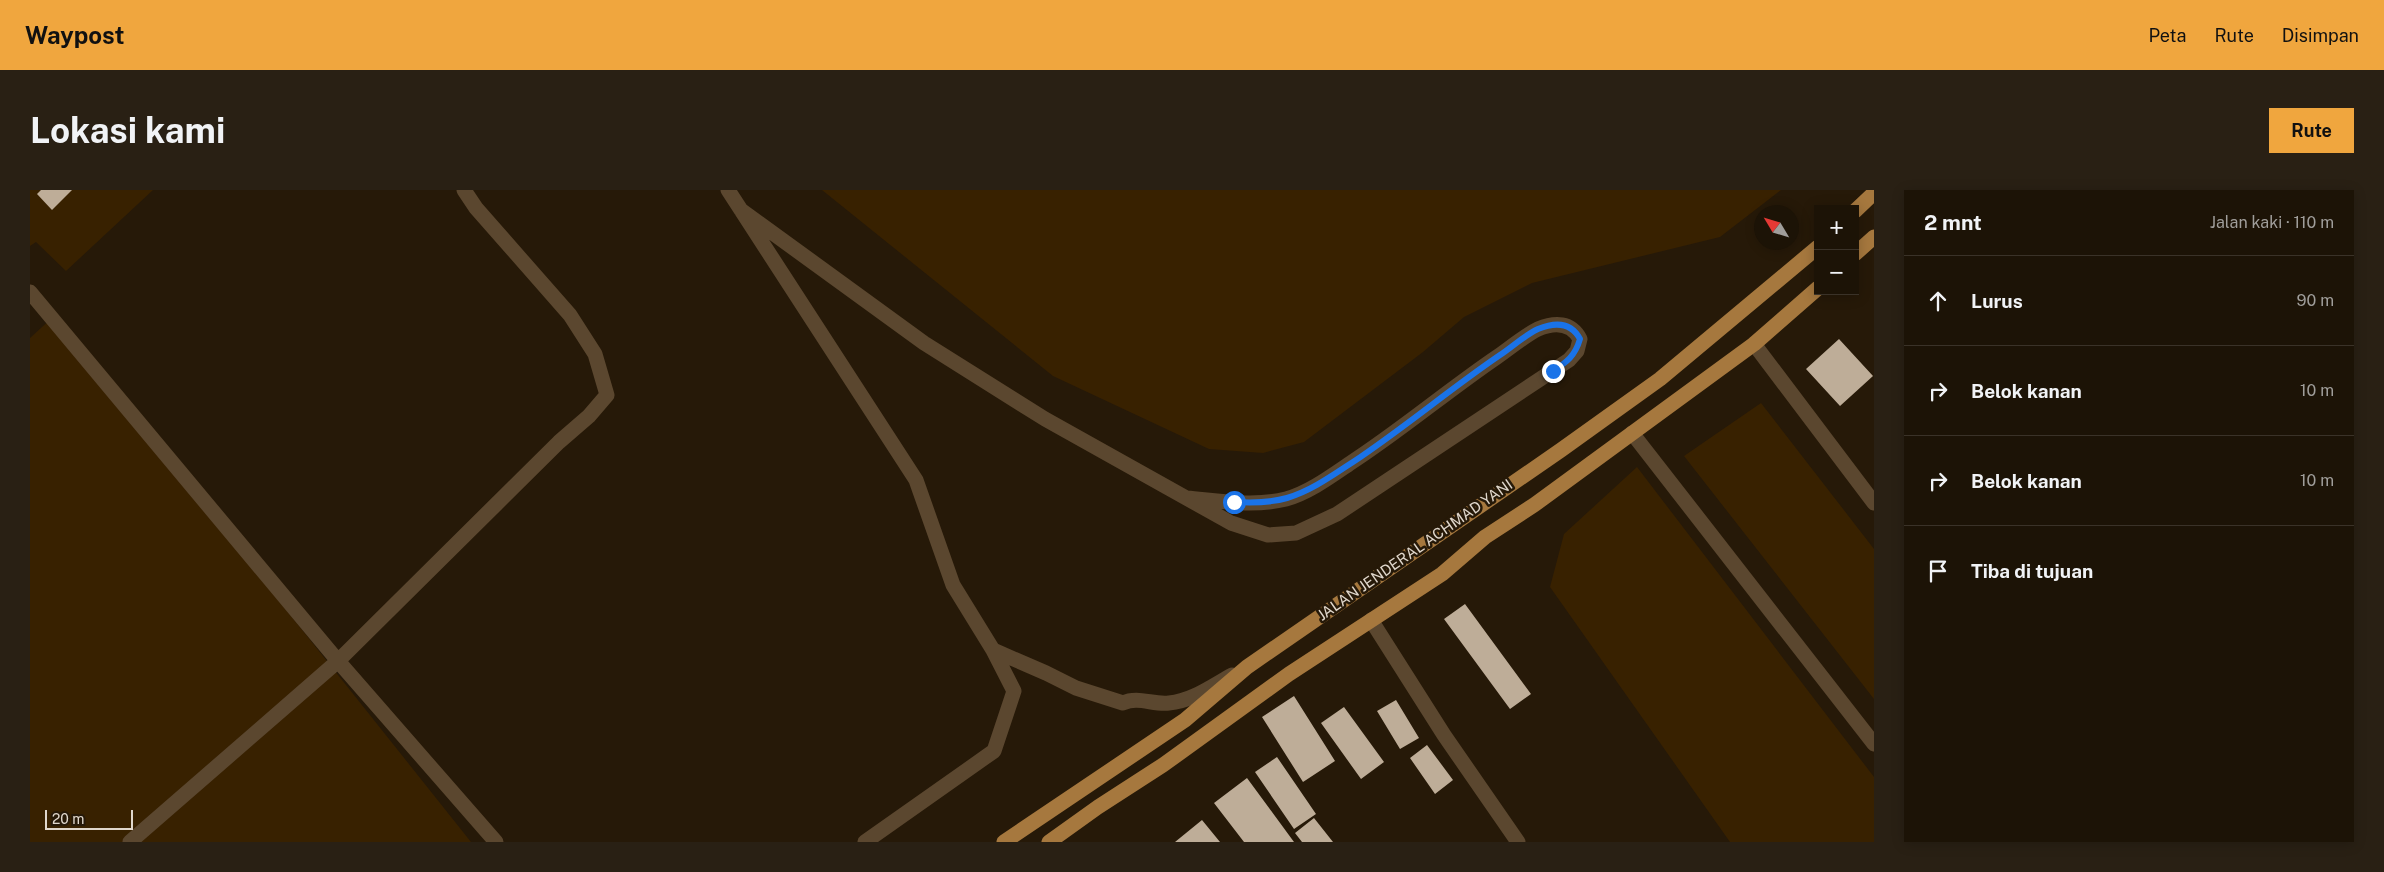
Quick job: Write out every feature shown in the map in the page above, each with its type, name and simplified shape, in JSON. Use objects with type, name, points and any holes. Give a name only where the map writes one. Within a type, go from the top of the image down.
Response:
[{"type":"highway","points":[[1859,207],[1874,193]]},
{"type":"highway","points":[[1859,250],[1874,237]]},
{"type":"highway","name":"JALAN JENDERAL ACHMAD YANI","points":[[1004,842],[1185,720],[1247,667],[1561,450],[1660,379],[1814,250]]},
{"type":"highway","name":"JALAN JENDERAL ACHMAD YANI","points":[[1049,842],[1098,807],[1163,765],[1289,674],[1442,574],[1485,537],[1534,505],[1754,344],[1814,292]]},
{"type":"street","points":[[130,842],[338,661],[559,442],[589,416],[607,395],[595,354],[570,315],[476,208],[464,190]]},
{"type":"street","points":[[728,190],[916,480],[953,585],[993,650],[1014,690],[994,751],[865,842]]},
{"type":"street","points":[[741,210],[924,343],[1045,419],[1231,523],[1268,535],[1296,533],[1337,514],[1569,360],[1577,351],[1580,339],[1569,326],[1559,324],[1538,329],[1479,370],[1399,432],[1326,480],[1287,498],[1250,503],[1187,498]]},
{"type":"street","points":[[30,292],[338,661],[496,842]]},
{"type":"street","points":[[1754,344],[1874,504]]},
{"type":"street","points":[[1632,433],[1874,744]]},
{"type":"street","points":[[1371,620],[1444,735],[1518,842]]},
{"type":"street","points":[[993,650],[1076,688],[1123,703],[1131,700],[1167,704],[1187,699],[1247,667]]},
{"type":"shaded area","points":[[30,190],[153,190],[66,271],[36,242],[30,246]]},
{"type":"shaded area","points":[[822,190],[1781,190],[1762,205],[1754,205],[1754,211],[1720,237],[1532,283],[1464,317],[1423,352],[1304,442],[1263,453],[1209,449],[1053,376]]},
{"type":"shaded area","points":[[53,317],[471,842],[30,842],[30,338]]},
{"type":"shaded area","points":[[1761,403],[1874,549],[1874,699],[1684,456]]},
{"type":"shaded area","points":[[1637,467],[1874,777],[1874,842],[1730,842],[1550,587],[1564,534]]},
{"type":"building","points":[[41,190],[72,190],[52,210],[37,194]]},
{"type":"building","points":[[1839,339],[1873,376],[1840,406],[1806,369]]},
{"type":"building","points":[[1465,604],[1531,694],[1510,709],[1444,619]]},
{"type":"building","points":[[1294,696],[1335,761],[1303,782],[1262,717]]},
{"type":"building","points":[[1396,700],[1419,738],[1400,749],[1377,711]]},
{"type":"building","points":[[1344,707],[1384,762],[1361,779],[1321,723]]},
{"type":"building","points":[[1427,745],[1453,780],[1435,794],[1410,758]]},
{"type":"building","points":[[1277,757],[1316,814],[1294,829],[1255,772]]},
{"type":"building","points":[[1247,778],[1294,842],[1244,842],[1214,803]]},
{"type":"building","points":[[1314,818],[1333,842],[1302,842],[1295,833]]},
{"type":"building","points":[[1202,820],[1220,842],[1175,842]]},
{"type":"route","points":[[1234,502],[1250,503],[1287,498],[1326,480],[1399,432],[1479,370],[1538,329],[1559,324],[1569,326],[1580,339],[1577,351],[1569,360],[1553,371]]}]
